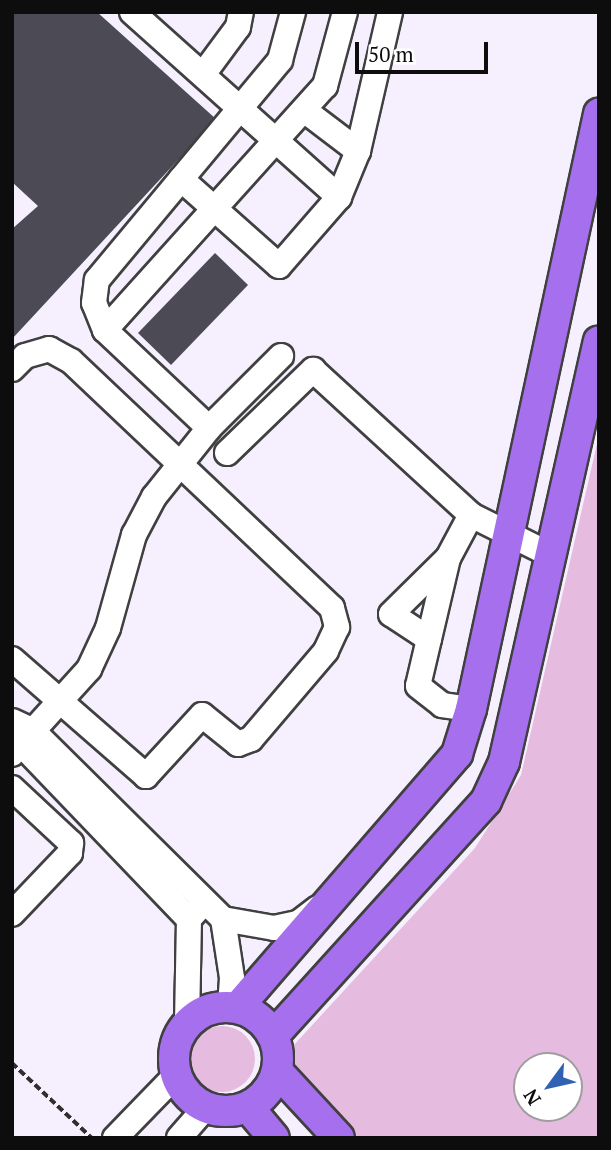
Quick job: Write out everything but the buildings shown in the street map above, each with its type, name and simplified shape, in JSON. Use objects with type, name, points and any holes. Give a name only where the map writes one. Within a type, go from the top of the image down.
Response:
[{"type":"main road","points":[[234,1007],[457,754],[471,709],[599,114]]},
{"type":"main road","points":[[273,1036],[486,800],[504,762],[599,342]]},
{"type":"main road","points":[[234,1007],[252,1013],[273,1036],[277,1071],[271,1086],[248,1107],[206,1107],[183,1088],[176,1075],[174,1047],[187,1023],[202,1012],[234,1007]]},
{"type":"main road","points":[[277,1071],[339,1138]]},
{"type":"main road","points":[[248,1107],[274,1138]]},
{"type":"street","points":[[132,12],[280,139],[339,197]]},
{"type":"street","points":[[204,73],[238,27],[241,12]]},
{"type":"street","points":[[209,428],[105,330],[94,303],[97,280],[280,60],[293,12]]},
{"type":"street","points":[[105,330],[304,110],[332,71],[345,12]]},
{"type":"street","points":[[181,179],[279,266],[339,197],[358,152],[390,12]]},
{"type":"street","points":[[304,110],[358,152]]},
{"type":"street","points":[[12,659],[146,776],[202,715],[238,744],[251,739],[327,651],[337,627],[332,608],[71,361],[49,349],[25,356],[13,369]]},
{"type":"street","points":[[18,735],[59,702],[89,669],[108,628],[134,535],[154,497],[209,428],[281,356]]},
{"type":"street","points":[[227,453],[313,370],[471,515],[551,555]]},
{"type":"street","points":[[471,515],[448,558],[418,686],[442,705],[471,709]]},
{"type":"street","points":[[429,639],[391,614],[448,558]]},
{"type":"street","points":[[18,735],[205,900],[223,919],[252,927],[298,923],[338,892]]},
{"type":"street","points":[[18,735],[189,919]]},
{"type":"street","points":[[12,788],[71,843],[70,853],[12,914]]},
{"type":"street","points":[[187,1023],[189,919],[205,900]]},
{"type":"street","points":[[223,919],[234,1007]]},
{"type":"street","points":[[115,1138],[176,1075]]},
{"type":"street","points":[[179,1138],[206,1107]]},
{"type":"path","points":[[12,1063],[92,1138]]},
{"type":"shaded area","points":[[599,435],[599,1138],[354,1138],[289,1067],[293,1046],[475,848],[521,775]]},
{"type":"shaded area","points":[[215,1026],[229,1026],[241,1031],[250,1040],[255,1059],[253,1072],[246,1083],[229,1092],[215,1092],[203,1087],[194,1078],[189,1066],[189,1052],[194,1040],[203,1031]]}]
